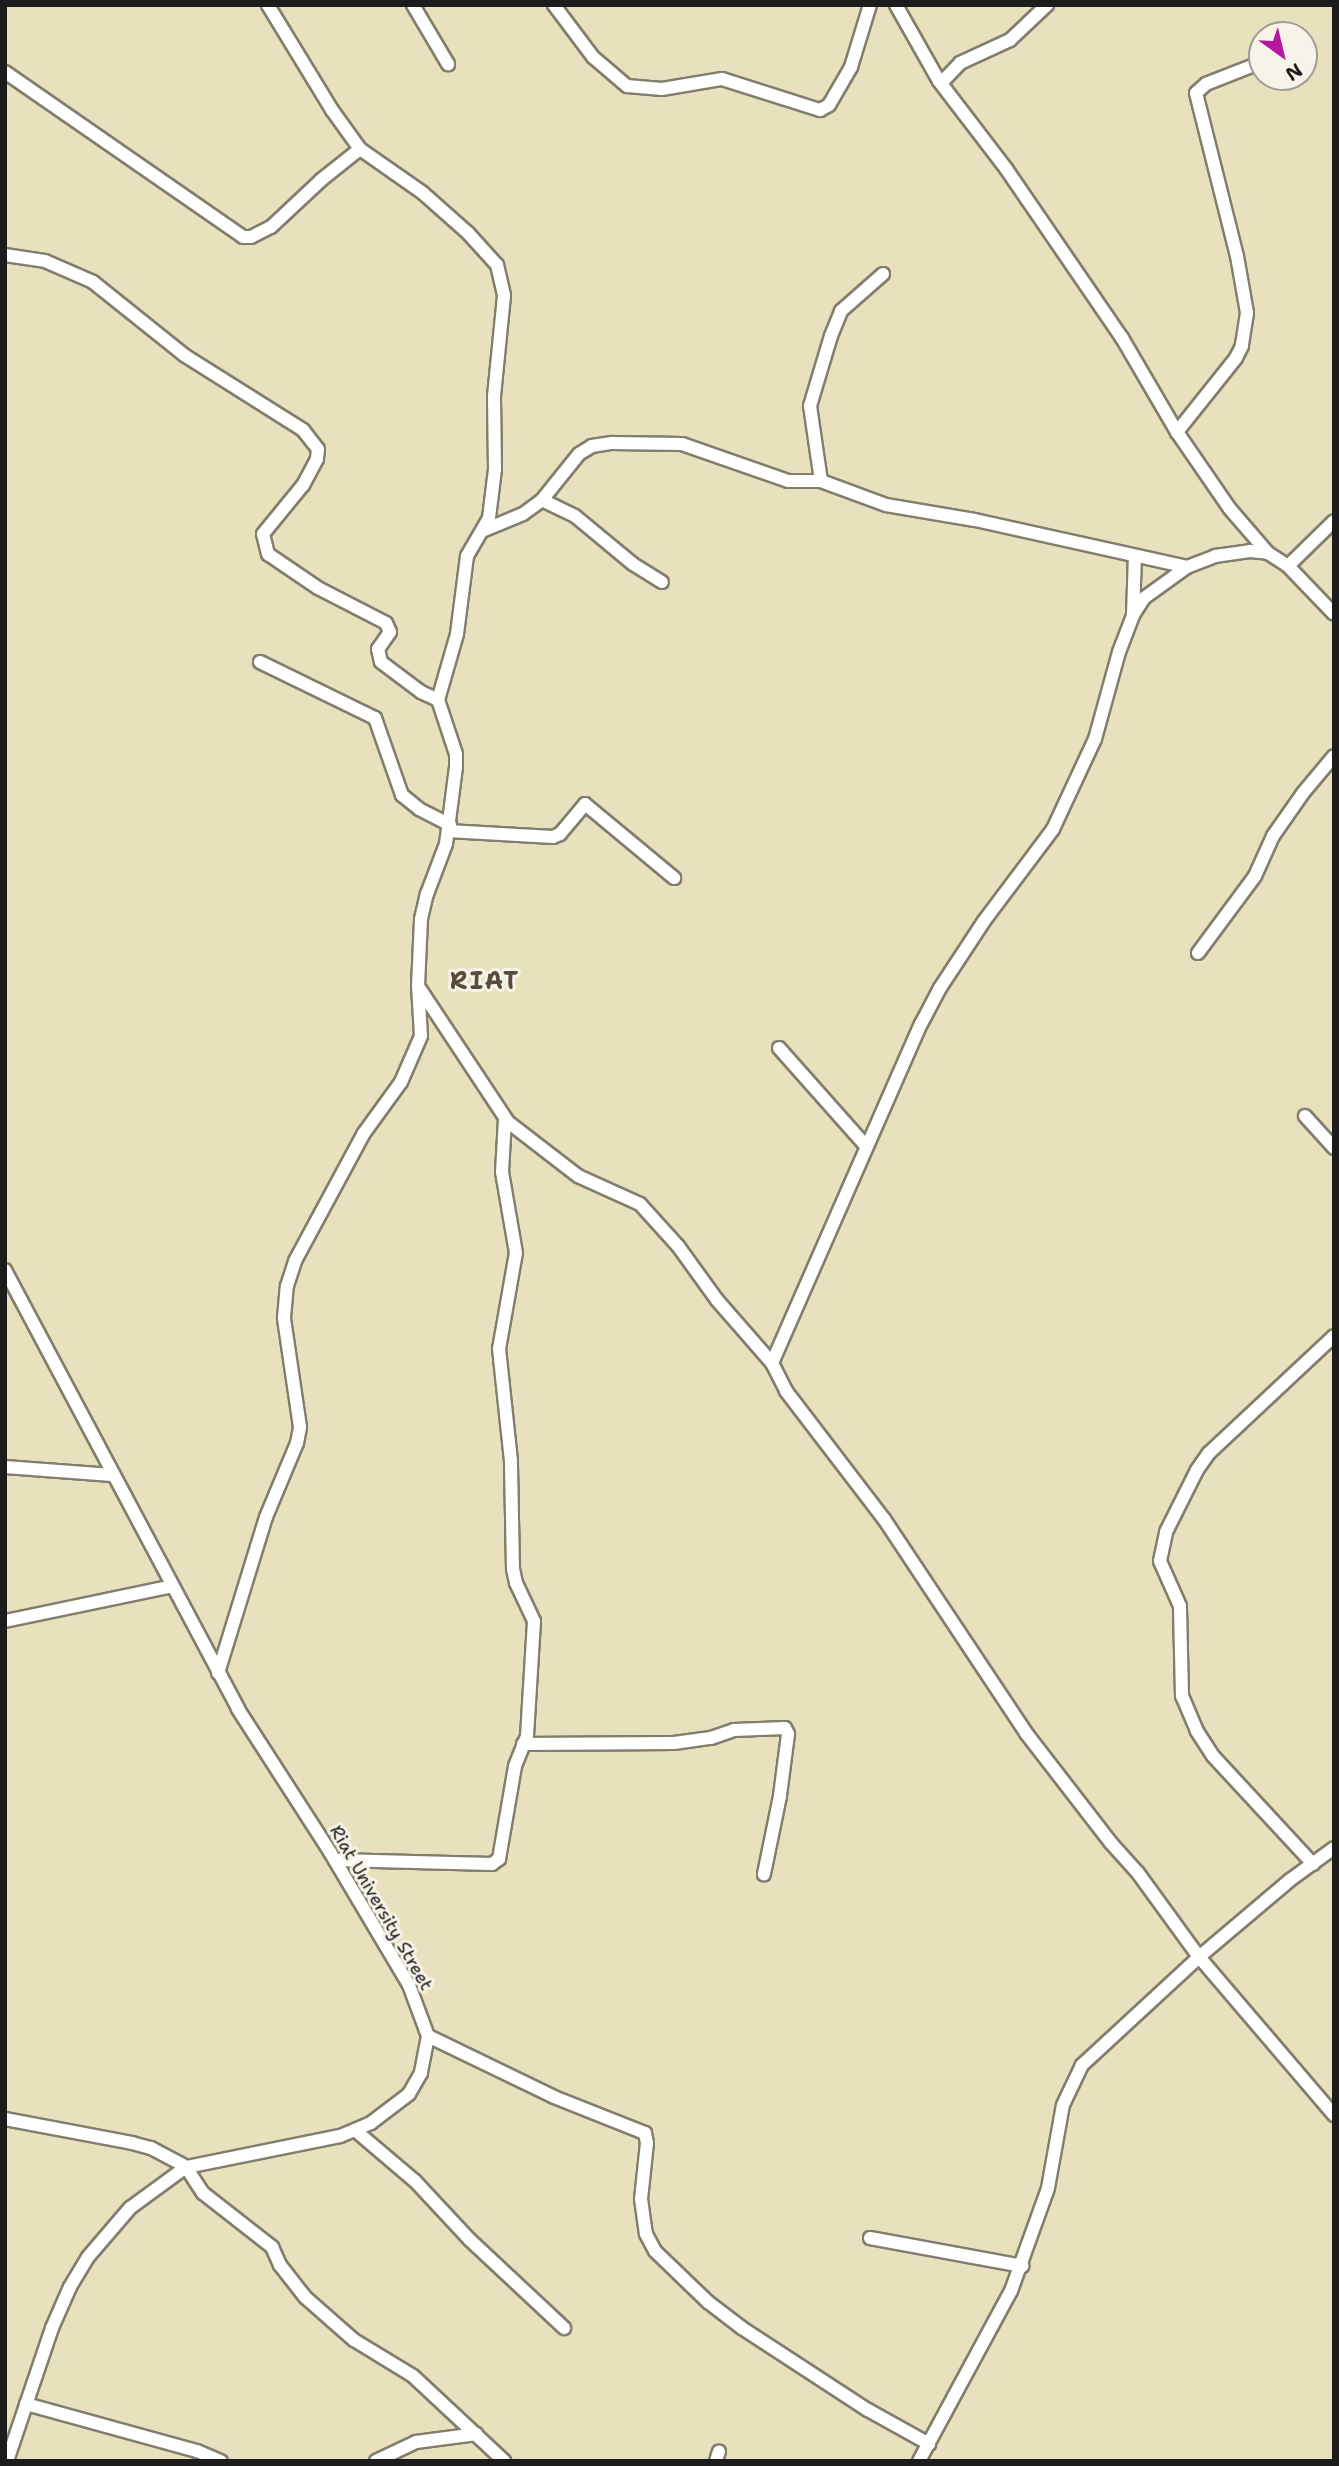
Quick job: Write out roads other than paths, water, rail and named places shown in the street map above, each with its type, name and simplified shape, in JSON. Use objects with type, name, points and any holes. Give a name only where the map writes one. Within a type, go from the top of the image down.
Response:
[{"type":"street","points":[[218,1673],[266,1517],[298,1443],[300,1427],[284,1318],[287,1286],[295,1261],[365,1133],[401,1082],[420,1043],[418,986],[421,919],[449,828],[456,754],[438,700],[457,634],[462,572],[467,556],[489,518],[495,469],[494,396],[504,295],[497,265],[468,233],[423,193],[360,149],[332,110],[268,5]]},
{"type":"street","points":[[412,5],[448,64]]},
{"type":"street","points":[[554,5],[593,57],[628,86],[662,89],[722,79],[820,110],[829,105],[851,68],[870,5]]},
{"type":"street","points":[[896,5],[941,83],[1007,170],[1122,338],[1177,432],[1230,509],[1268,553],[1288,566],[1334,614]]},
{"type":"street","points":[[941,83],[960,63],[1019,34],[1047,5]]},
{"type":"street","points":[[1177,432],[1186,417],[1236,358],[1242,346],[1247,313],[1237,256],[1196,93],[1206,84],[1248,68]]},
{"type":"street","points":[[5,72],[243,237],[251,237],[271,227],[321,180],[360,149]]},
{"type":"street","points":[[5,255],[45,261],[93,282],[184,355],[303,430],[318,449],[317,459],[303,485],[263,534],[268,554],[318,588],[386,623],[390,632],[379,649],[382,662],[412,686],[438,700]]},
{"type":"street","points":[[821,481],[810,406],[831,335],[841,311],[883,274]]},
{"type":"street","points":[[482,531],[523,514],[542,500],[579,454],[592,446],[612,443],[682,444],[788,481],[821,481],[886,505],[975,520],[1187,567]]},
{"type":"street","points":[[542,500],[575,516],[633,564],[662,582]]},
{"type":"street","points":[[1288,566],[1334,521]]},
{"type":"street","points":[[772,1363],[940,988],[984,921],[1053,829],[1095,739],[1119,652],[1133,615],[1144,598],[1187,567],[1215,556],[1250,551],[1268,553]]},
{"type":"street","points":[[1133,615],[1135,556]]},
{"type":"street","points":[[260,662],[375,718],[402,795],[449,828],[553,837],[560,834],[585,804],[674,878]]},
{"type":"street","points":[[1198,953],[1255,876],[1273,836],[1334,756]]},
{"type":"street","points":[[418,986],[505,1118],[542,1151],[578,1176],[640,1204],[678,1245],[717,1300],[772,1363],[786,1391],[919,1569],[1026,1733],[1111,1843],[1138,1873],[1199,1957],[1334,2115]]},
{"type":"street","points":[[779,1048],[867,1147]]},
{"type":"street","points":[[1305,1116],[1334,1148]]},
{"type":"street","points":[[335,1860],[496,1862],[499,1859],[514,1766],[527,1736],[534,1621],[516,1583],[513,1569],[511,1461],[499,1349],[516,1253],[502,1172],[505,1118]]},
{"type":"street","name":"Riat University Street","points":[[5,1270],[237,1709],[335,1860],[409,1985],[428,2036]]},
{"type":"street","points":[[1313,1864],[1230,1775],[1197,1731],[1182,1696],[1180,1606],[1160,1561],[1166,1532],[1197,1470],[1209,1453],[1334,1336]]},
{"type":"street","points":[[5,1467],[112,1475]]},
{"type":"street","points":[[5,1621],[172,1586]]},
{"type":"street","points":[[523,1744],[674,1743],[711,1738],[734,1730],[785,1728],[788,1734],[780,1796],[764,1874]]},
{"type":"street","points":[[919,2461],[1011,2291],[1048,2188],[1054,2165],[1056,2130],[1071,2083],[1096,2051],[1199,1957],[1334,1848]]},
{"type":"street","points":[[7,2461],[52,2328],[69,2287],[89,2257],[130,2208],[186,2167],[356,2131],[392,2109],[409,2094],[421,2073],[428,2036],[554,2097],[645,2133],[641,2199],[646,2234],[655,2251],[708,2302],[742,2328],[867,2410],[929,2444]]},
{"type":"street","points":[[5,2119],[151,2148],[186,2167],[203,2193],[272,2248],[304,2297],[354,2340],[413,2376],[504,2461]]},
{"type":"street","points":[[356,2131],[415,2182],[470,2240],[564,2328]]},
{"type":"street","points":[[870,2238],[1021,2266]]},
{"type":"street","points":[[26,2404],[197,2451],[221,2461]]},
{"type":"street","points":[[376,2461],[416,2442],[476,2434]]},
{"type":"district","name":"RIAT","points":[[485,982]]}]
